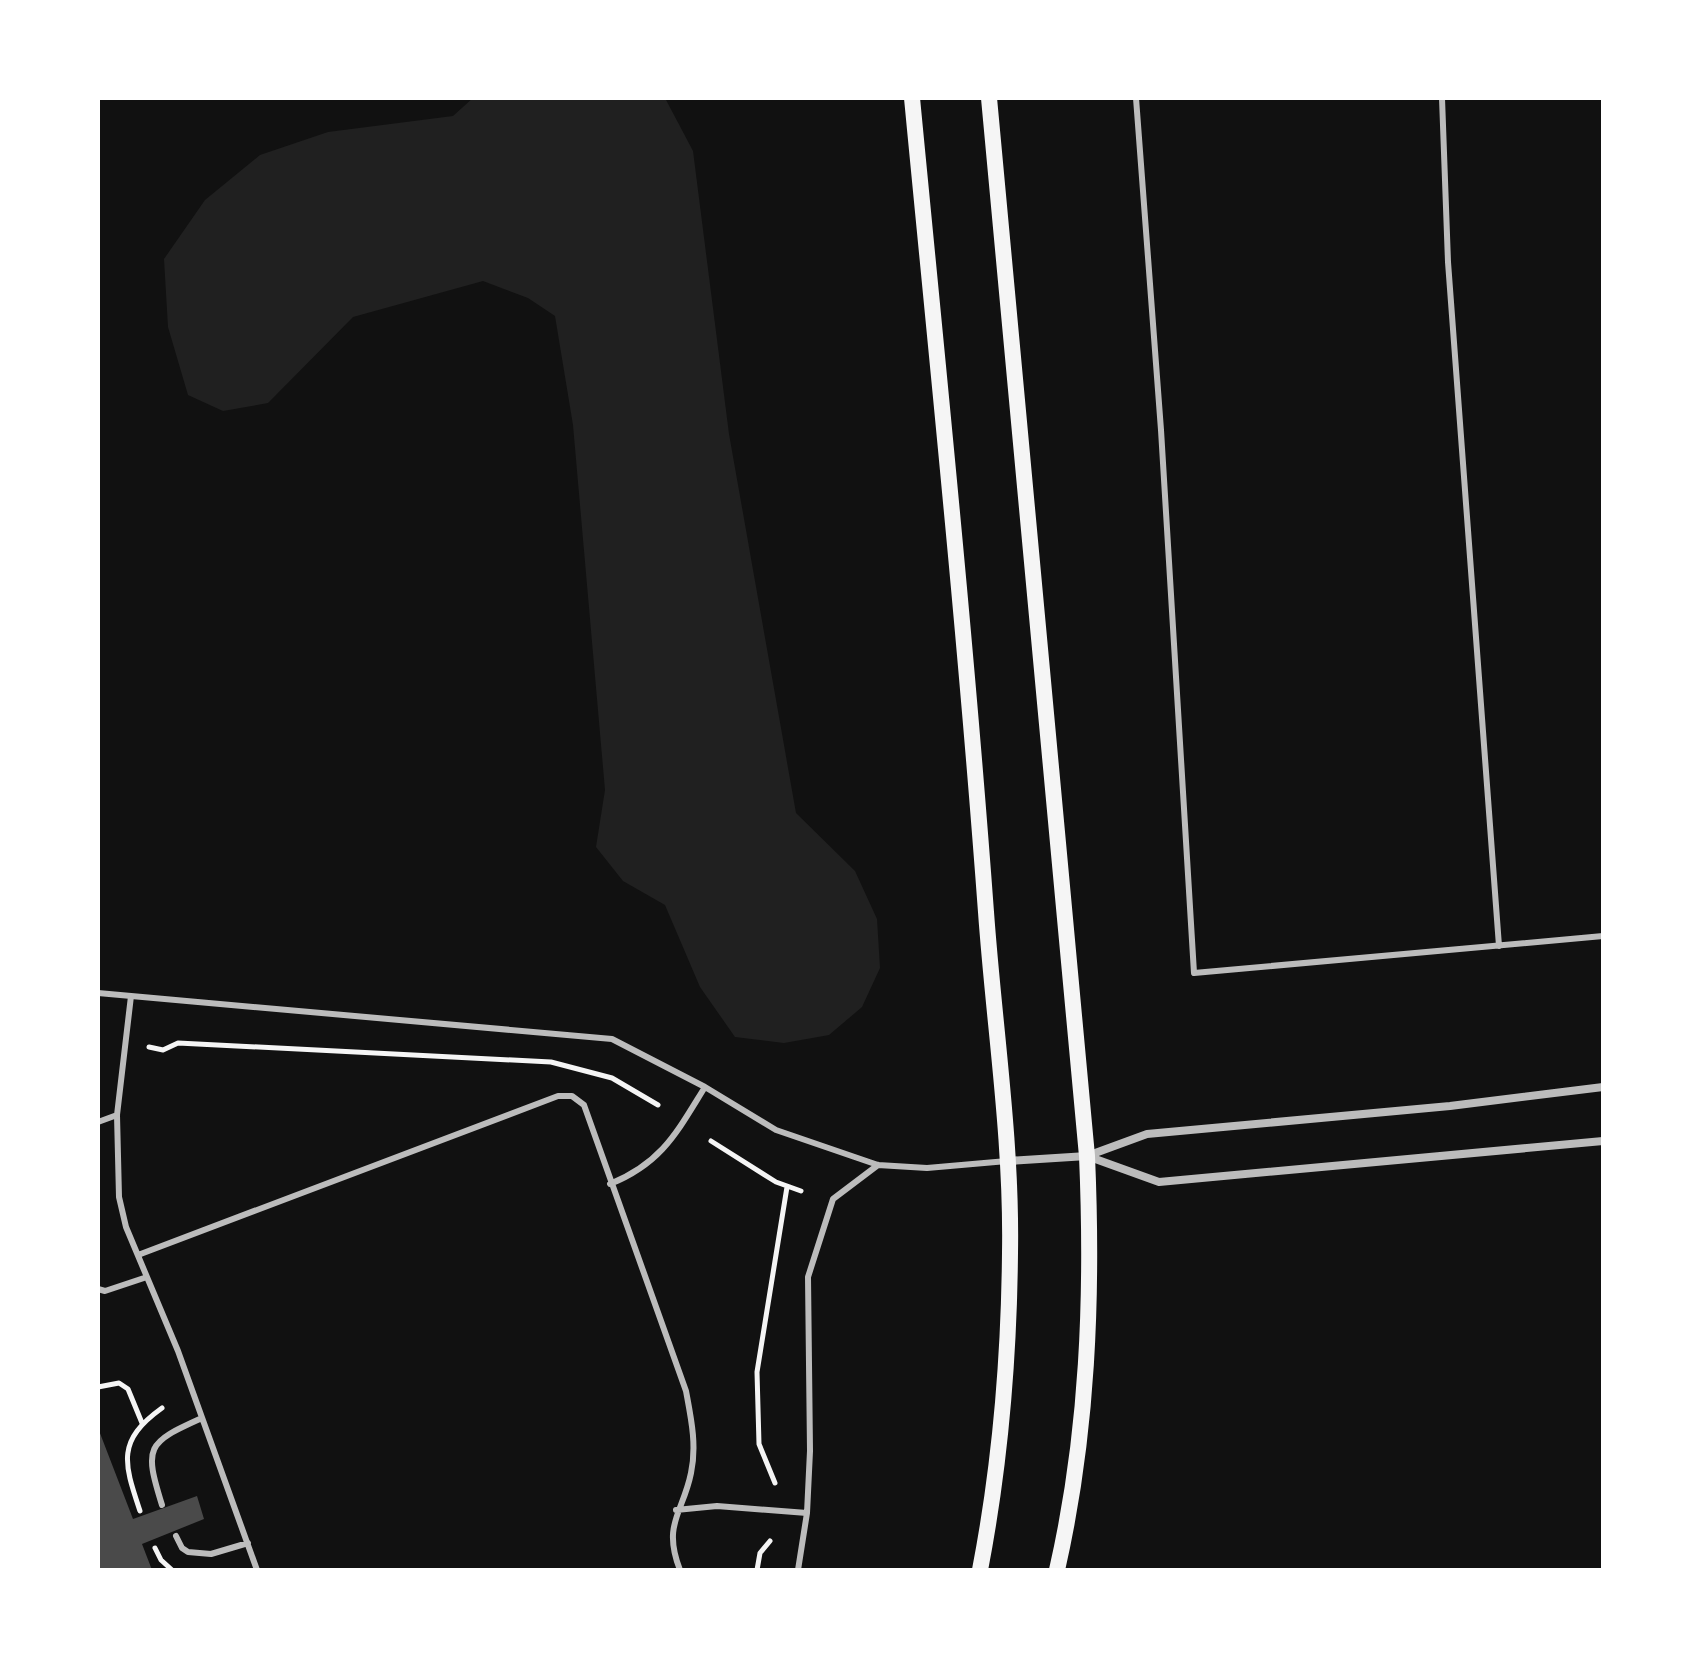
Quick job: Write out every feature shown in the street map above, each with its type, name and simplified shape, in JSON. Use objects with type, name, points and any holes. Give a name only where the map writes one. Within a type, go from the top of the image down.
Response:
[{"type":"main road","points":[[912,98],[971,722],[1007,1161],[1011,1251],[1006,1362],[994,1497],[980,1570]]},
{"type":"main road","points":[[989,98],[1087,1156],[1090,1236],[1084,1409],[1057,1570]]},
{"type":"street","points":[[1007,1161],[1087,1156],[1147,1134],[1450,1106],[1603,1087]]},
{"type":"street","points":[[1087,1156],[1159,1182],[1603,1141]]},
{"type":"lane","points":[[1136,98],[1161,430],[1194,973],[1603,936]]},
{"type":"lane","points":[[1442,98],[1448,262],[1499,946]]},
{"type":"lane","points":[[98,993],[612,1039],[705,1087],[776,1130],[878,1165],[927,1168],[1007,1161]]},
{"type":"lane","points":[[131,996],[117,1115],[119,1197],[257,1570]]},
{"type":"lane","points":[[610,1184],[636,1173],[656,1158],[675,1136],[705,1087]]},
{"type":"lane","points":[[138,1255],[558,1096],[572,1096],[584,1105],[686,1391],[693,1451],[691,1475],[676,1510],[675,1556],[680,1570]]},
{"type":"lane","points":[[98,1122],[117,1115]]},
{"type":"lane","points":[[798,1570],[807,1513],[808,1277],[833,1199],[878,1165]]},
{"type":"lane","points":[[98,1289],[105,1291],[147,1277]]},
{"type":"lane","points":[[162,1505],[150,1466],[151,1454],[170,1432],[202,1418]]},
{"type":"lane","points":[[676,1510],[717,1506],[807,1513]]},
{"type":"lane","points":[[176,1536],[182,1548],[199,1554],[248,1543]]},
{"type":"path","points":[[149,1047],[163,1050],[178,1043],[551,1062],[612,1078],[658,1105]]},
{"type":"path","points":[[711,1141],[787,1187],[801,1191]]},
{"type":"path","points":[[775,1483],[759,1444],[757,1372],[787,1187]]},
{"type":"path","points":[[98,1387],[119,1383],[128,1389],[142,1423]]},
{"type":"path","points":[[757,1570],[760,1553],[770,1541]]},
{"type":"path","points":[[155,1548],[161,1560],[172,1570]]},
{"type":"shaded area","points":[[473,98],[665,98],[693,151],[729,434],[796,813],[855,871],[877,919],[880,968],[862,1007],[829,1035],[784,1043],[735,1037],[700,987],[665,905],[623,881],[596,847],[605,790],[573,425],[555,316],[528,298],[483,281],[353,317],[268,403],[223,411],[188,395],[168,327],[164,259],[205,200],[260,155],[328,132],[453,116]]},
{"type":"building","points":[[98,1428],[133,1519],[197,1496],[204,1519],[142,1544],[152,1570],[98,1570]]}]
